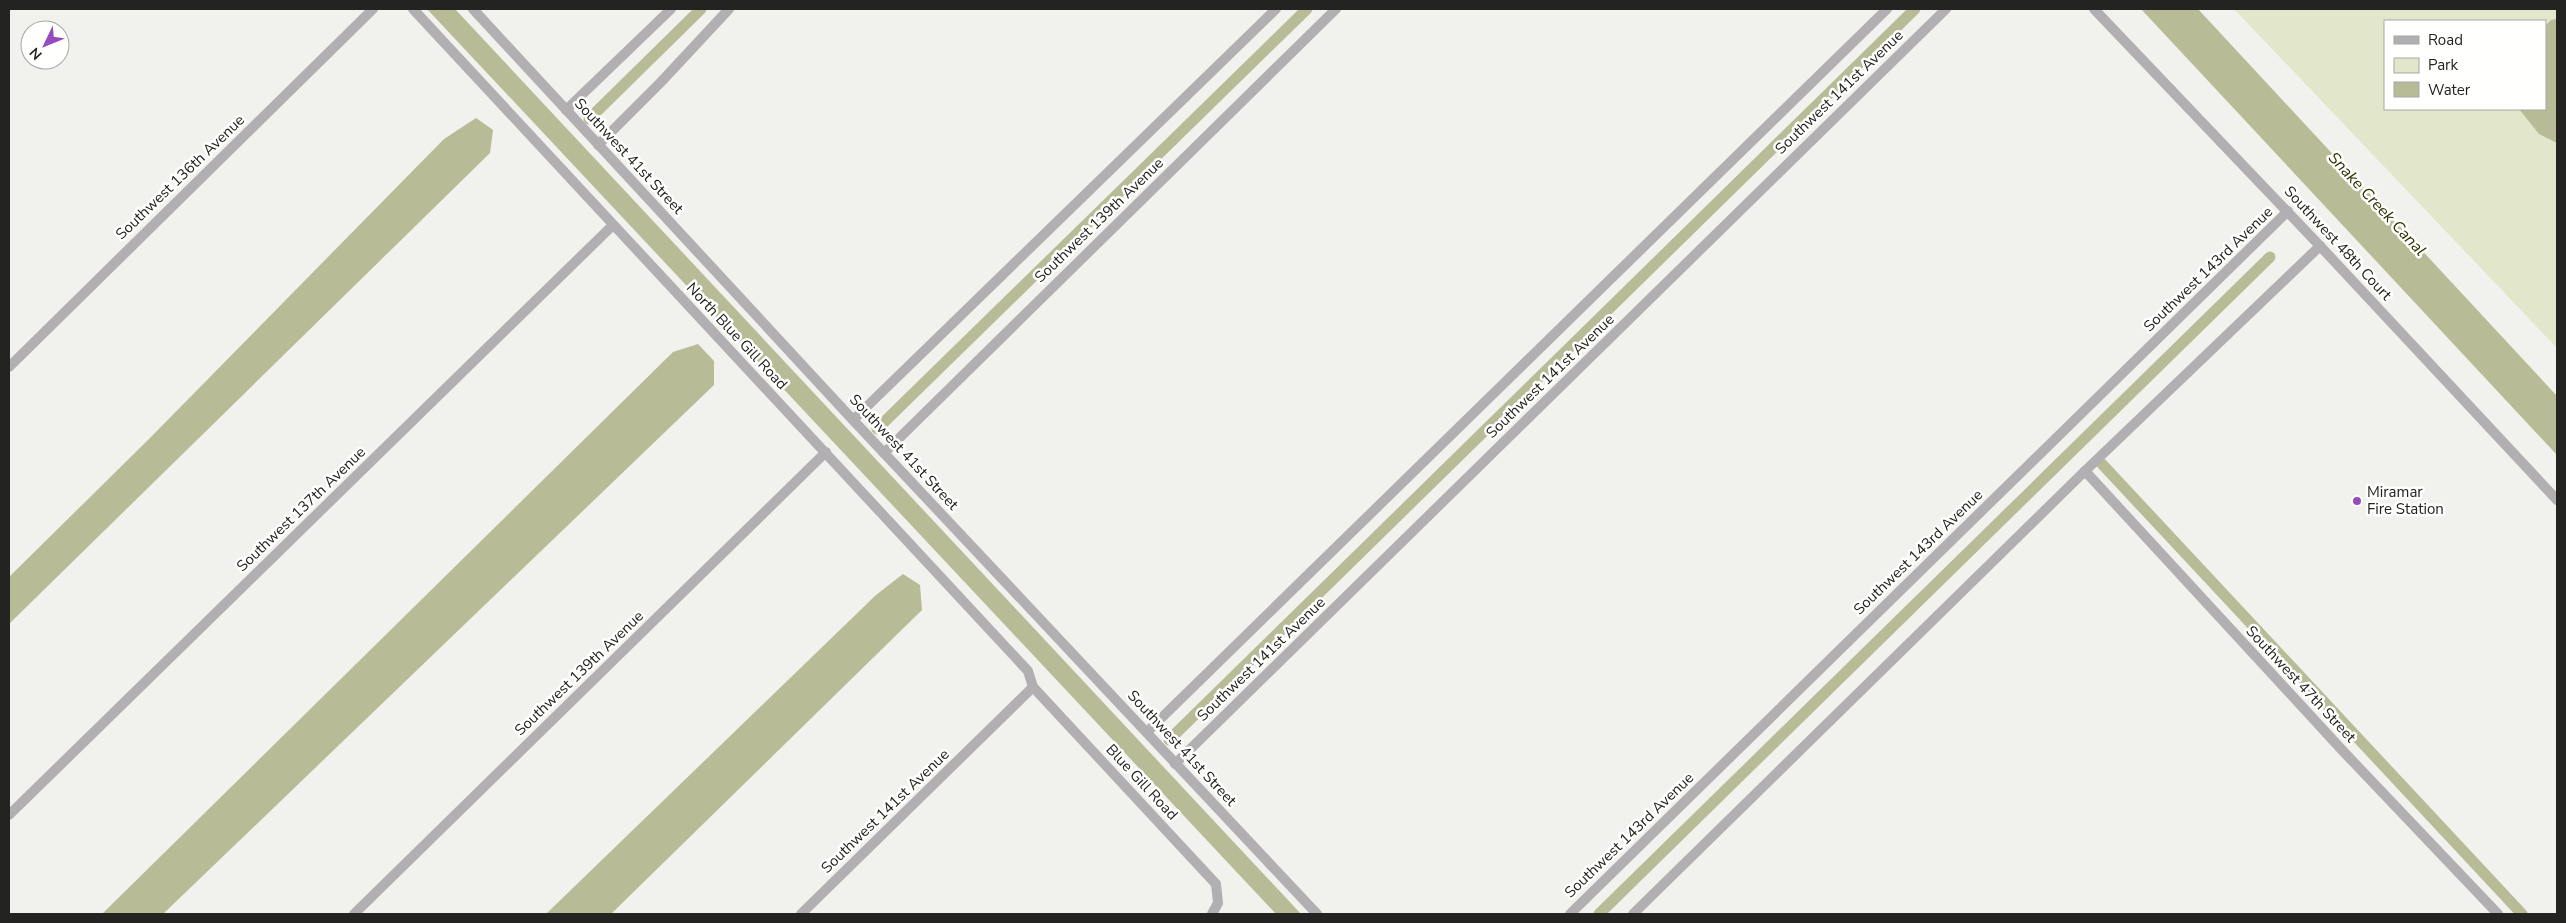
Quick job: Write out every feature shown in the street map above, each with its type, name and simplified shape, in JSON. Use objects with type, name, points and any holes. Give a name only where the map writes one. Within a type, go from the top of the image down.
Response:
[{"type":"street","name":"Southwest 136th Avenue","points":[[9,367],[373,9]]},
{"type":"street","name":"North Blue Gill Road","points":[[413,9],[1028,671],[1033,687]]},
{"type":"street","name":"Southwest 41st Street","points":[[473,9],[853,420],[1317,914]]},
{"type":"street","points":[[566,110],[671,9]]},
{"type":"street","points":[[598,145],[661,82],[728,9]]},
{"type":"street","name":"Southwest 139th Avenue","points":[[853,420],[1276,9]]},
{"type":"street","name":"Southwest 139th Avenue","points":[[884,453],[1336,9]]},
{"type":"street","name":"Southwest 141st Avenue","points":[[1147,732],[1888,9]]},
{"type":"street","name":"Southwest 141st Avenue","points":[[1175,764],[1946,9]]},
{"type":"street","name":"Southwest 48th Court","points":[[2094,9],[2288,211],[2557,500]]},
{"type":"street","name":"Southwest 143rd Avenue","points":[[1570,914],[2288,211]]},
{"type":"street","name":"Southwest 137th Avenue","points":[[9,816],[613,225]]},
{"type":"street","points":[[1632,914],[2084,471],[2320,246]]},
{"type":"street","name":"Southwest 139th Avenue","points":[[354,914],[826,452]]},
{"type":"street","name":"Southwest 47th Street","points":[[2084,471],[2342,750],[2498,914]]},
{"type":"street","name":"Southwest 141st Avenue","points":[[801,914],[1033,687]]},
{"type":"street","name":"Blue Gill Road","points":[[1033,687],[1216,884],[1218,903],[1212,914]]},
{"type":"green space","points":[[2234,9],[2557,9],[2557,348]]},
{"type":"water","points":[[427,9],[455,9],[1301,914],[1276,914]]},
{"type":"water","name":"Snake Creek Canal","points":[[2141,9],[2198,9],[2557,396],[2557,455]]},
{"type":"water","points":[[2557,19],[2557,143],[2539,134],[2520,110],[2546,110],[2546,25],[2551,20]]},
{"type":"water","points":[[476,118],[493,130],[490,153],[9,624],[9,577],[148,440],[444,139]]},
{"type":"water","points":[[698,344],[714,361],[714,385],[163,914],[102,914],[673,352]]},
{"type":"water","points":[[903,574],[920,585],[922,610],[611,914],[546,914],[876,595]]},
{"type":"waterway","points":[[589,119],[701,9]]},
{"type":"waterway","points":[[877,429],[1307,9]]},
{"type":"waterway","points":[[1169,740],[1915,9]]},
{"type":"waterway","points":[[1599,914],[2270,257]]},
{"type":"waterway","points":[[2102,464],[2522,914]]},
{"type":"place","name":"Miramar Fire Station","points":[[2357,501]]}]
